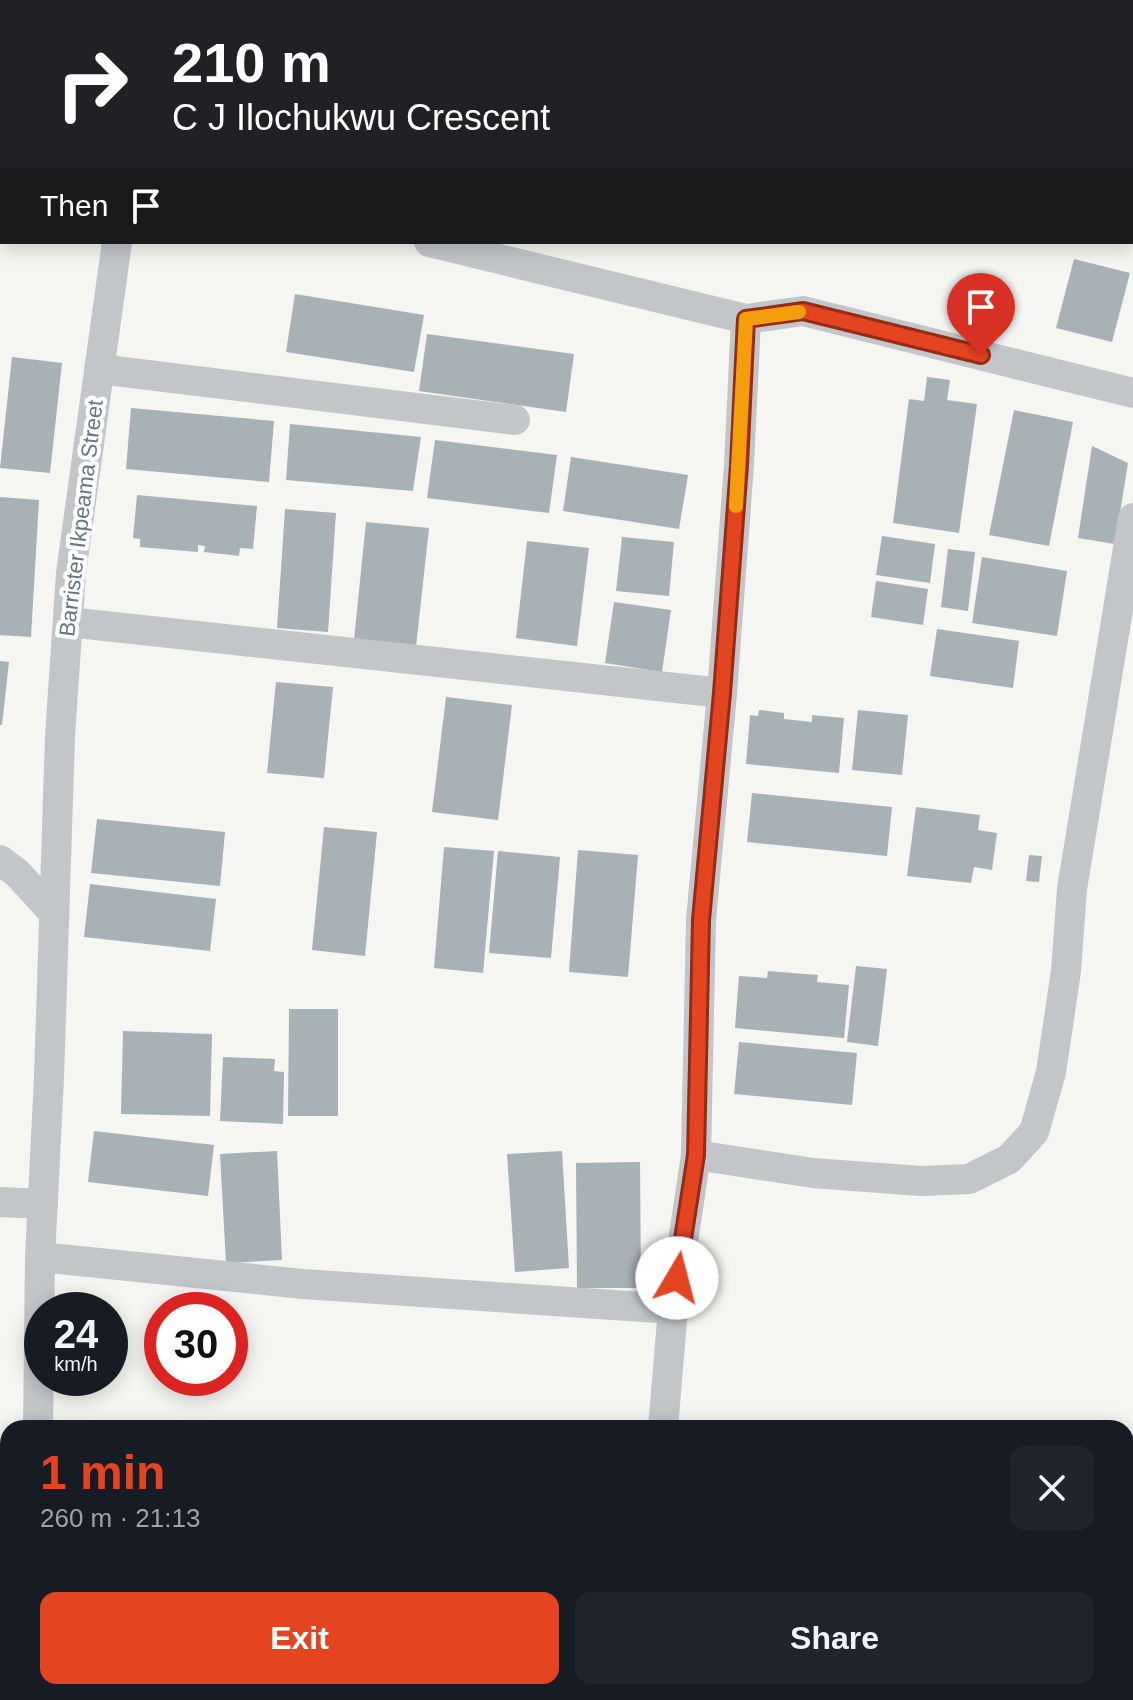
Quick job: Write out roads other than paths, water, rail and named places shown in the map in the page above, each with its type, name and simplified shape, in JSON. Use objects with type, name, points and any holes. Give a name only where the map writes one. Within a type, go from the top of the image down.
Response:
[{"type":"street","name":"Barrister Ikpeama Street","points":[[54,913],[56,796],[71,573],[117,244]]},
{"type":"street","points":[[437,244],[746,319],[803,311],[1133,393]]},
{"type":"street","points":[[664,1420],[673,1309],[696,1155],[701,920],[722,693],[746,319]]},
{"type":"street","points":[[99,369],[515,420]]},
{"type":"street","points":[[696,1155],[813,1173],[921,1181],[969,1179],[1009,1159],[1034,1132],[1051,1072],[1066,971],[1072,889],[1133,518]]},
{"type":"street","points":[[68,622],[722,693]]},
{"type":"street","points":[[0,860],[17,873],[54,913],[40,1257],[38,1420]]},
{"type":"street","points":[[0,1202],[43,1204]]},
{"type":"street","points":[[40,1257],[303,1284],[673,1309]]}]
